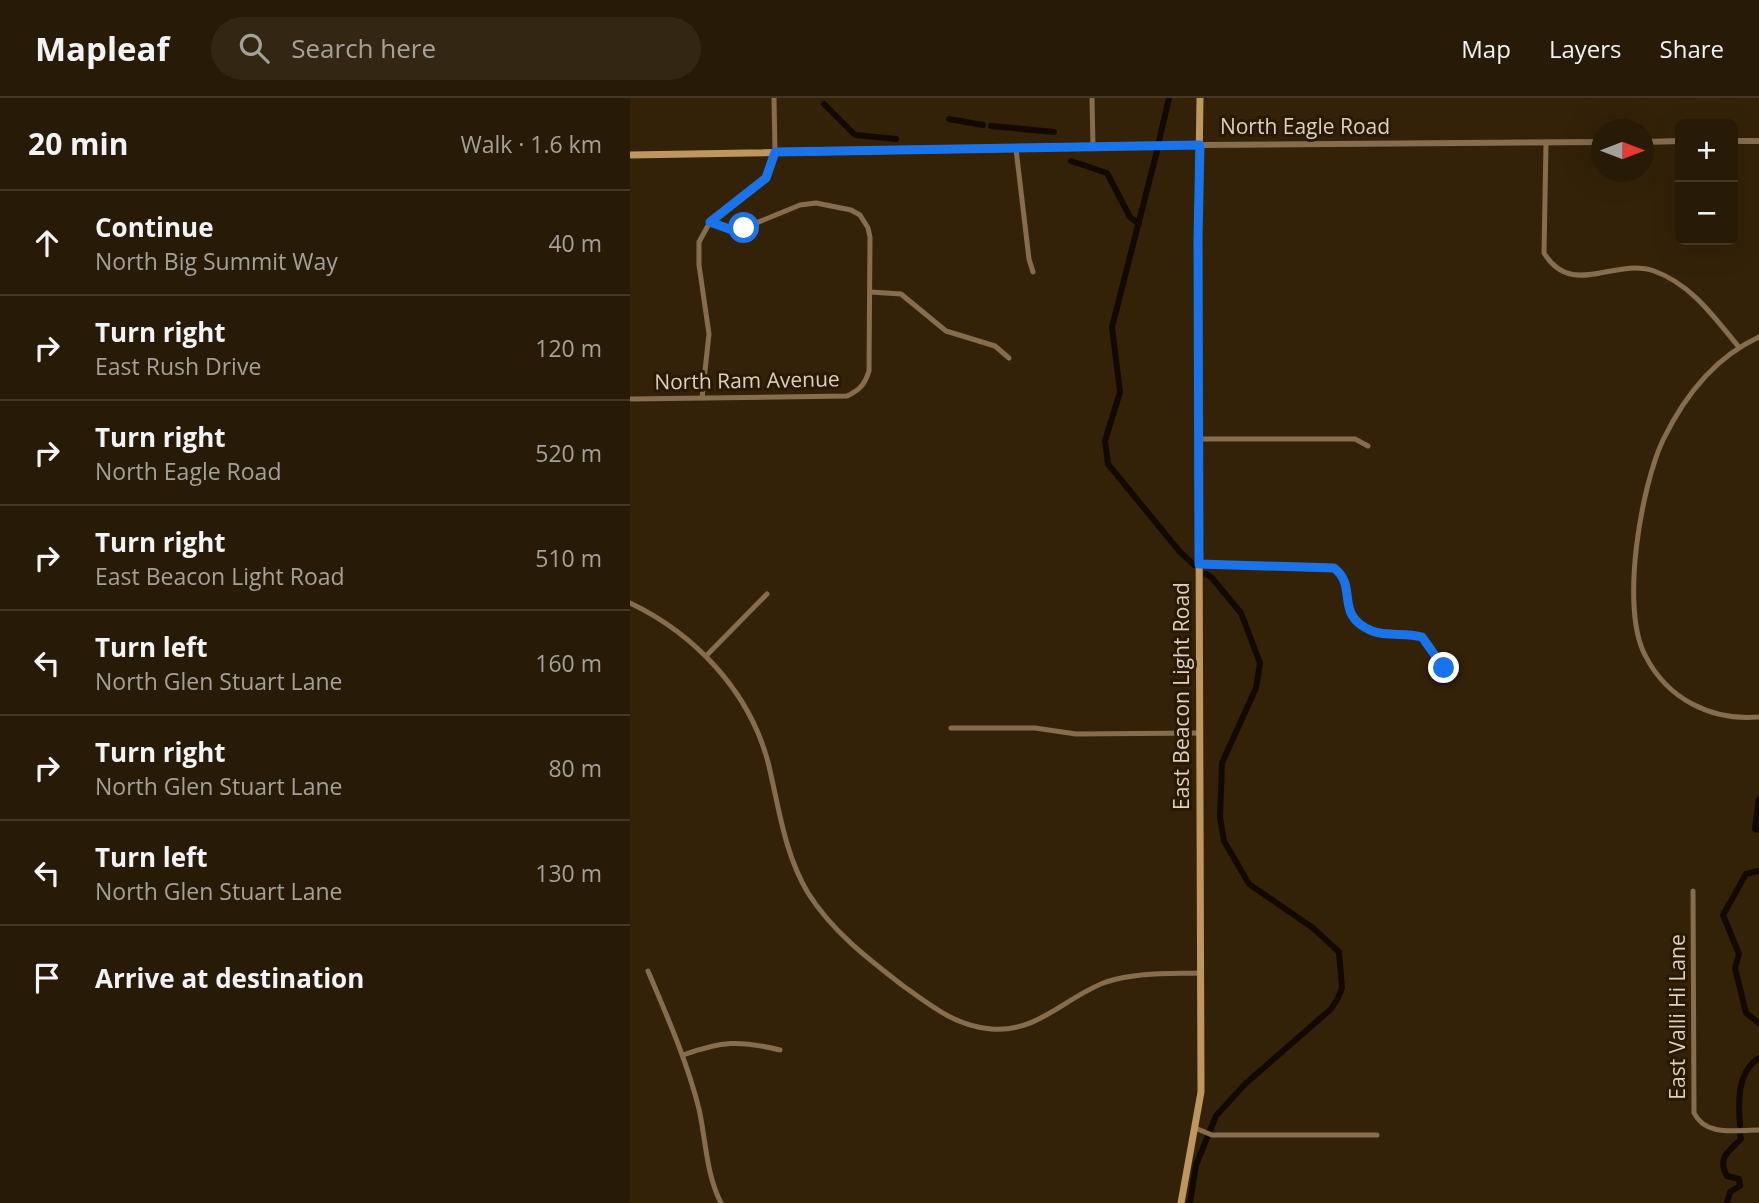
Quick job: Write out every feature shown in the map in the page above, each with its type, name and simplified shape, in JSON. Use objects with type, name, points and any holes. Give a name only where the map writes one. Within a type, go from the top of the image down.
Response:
[{"type":"main road","name":"East Beacon Light Road","points":[[1181,1203],[1201,1092],[1200,98]]},
{"type":"main road","name":"North Eagle Road","points":[[630,155],[1200,145]]},
{"type":"street","points":[[702,398],[709,322],[698,254],[699,242],[710,222],[766,178],[775,152],[774,98]]},
{"type":"street","points":[[1092,98],[1093,148]]},
{"type":"street","points":[[1654,142],[1675,141]]},
{"type":"street","points":[[1738,141],[1759,141]]},
{"type":"street","points":[[1546,142],[1544,253],[1551,264],[1562,273],[1575,276],[1630,268],[1651,270],[1669,278],[1707,308],[1738,346]]},
{"type":"street","name":"North Eagle Road","points":[[1200,145],[1591,142]]},
{"type":"street","points":[[1016,149],[1029,259],[1033,272]]},
{"type":"street","points":[[710,222],[732,230],[744,228],[808,203],[851,210],[865,221],[870,237],[870,292],[901,294],[950,333],[995,346],[1009,358]]},
{"type":"street","name":"North Ram Avenue","points":[[630,399],[847,396],[862,387],[869,370],[870,292]]},
{"type":"street","points":[[1759,337],[1738,346],[1709,372],[1686,400],[1662,442],[1637,538],[1634,604],[1643,653],[1661,678],[1685,702],[1709,713],[1740,719],[1759,717]]},
{"type":"street","points":[[1199,439],[1355,439],[1368,446]]},
{"type":"street","points":[[1199,564],[1334,568],[1346,584],[1348,613],[1375,632],[1422,637],[1444,668]]},
{"type":"street","points":[[706,656],[767,594]]},
{"type":"street","points":[[630,603],[668,624],[706,656],[723,675],[755,726],[767,758],[786,843],[808,892],[854,947],[954,1021],[975,1027],[1007,1029],[1036,1022],[1095,987],[1122,978],[1201,974]]},
{"type":"street","points":[[951,728],[1035,728],[1076,734],[1200,733]]},
{"type":"street","name":"East Valli Hi Lane","points":[[1693,891],[1694,1113],[1706,1127],[1716,1130],[1759,1130]]},
{"type":"street","points":[[648,971],[683,1055],[698,1107],[712,1184],[721,1203]]},
{"type":"street","points":[[683,1055],[715,1044],[734,1041],[780,1050]]},
{"type":"street","points":[[1195,1128],[1209,1134],[1377,1135]]},
{"type":"waterway","points":[[1159,141],[1169,98]]},
{"type":"waterway","points":[[824,104],[855,135],[896,139]]},
{"type":"waterway","points":[[949,119],[983,125]]},
{"type":"waterway","points":[[991,126],[1054,132]]},
{"type":"waterway","points":[[1157,151],[1112,327],[1120,392],[1105,441],[1108,464],[1180,552],[1194,565]]},
{"type":"waterway","points":[[1071,161],[1107,173],[1130,217],[1139,224]]},
{"type":"waterway","points":[[1190,1203],[1196,1165],[1216,1116],[1245,1084],[1331,1009],[1342,988],[1339,952],[1313,928],[1249,884],[1224,841],[1220,817],[1222,763],[1256,688],[1260,663],[1241,613],[1206,574]]},
{"type":"waterway","points":[[1759,799],[1755,829],[1759,830]]},
{"type":"waterway","points":[[1759,871],[1746,874],[1723,915],[1739,954],[1735,968],[1746,1013],[1759,1023]]},
{"type":"waterway","points":[[1740,1125],[1740,1088],[1746,1071],[1759,1058]]},
{"type":"waterway","points":[[1727,1203],[1730,1192],[1740,1186],[1739,1179],[1727,1176],[1723,1164],[1725,1156],[1741,1139],[1740,1134]]},
{"type":"route","points":[[744,228],[732,230],[710,222],[766,178],[775,152],[1200,145],[1199,564],[1334,568],[1346,584],[1348,613],[1365,628],[1375,632],[1422,637],[1430,644],[1444,668]]}]
